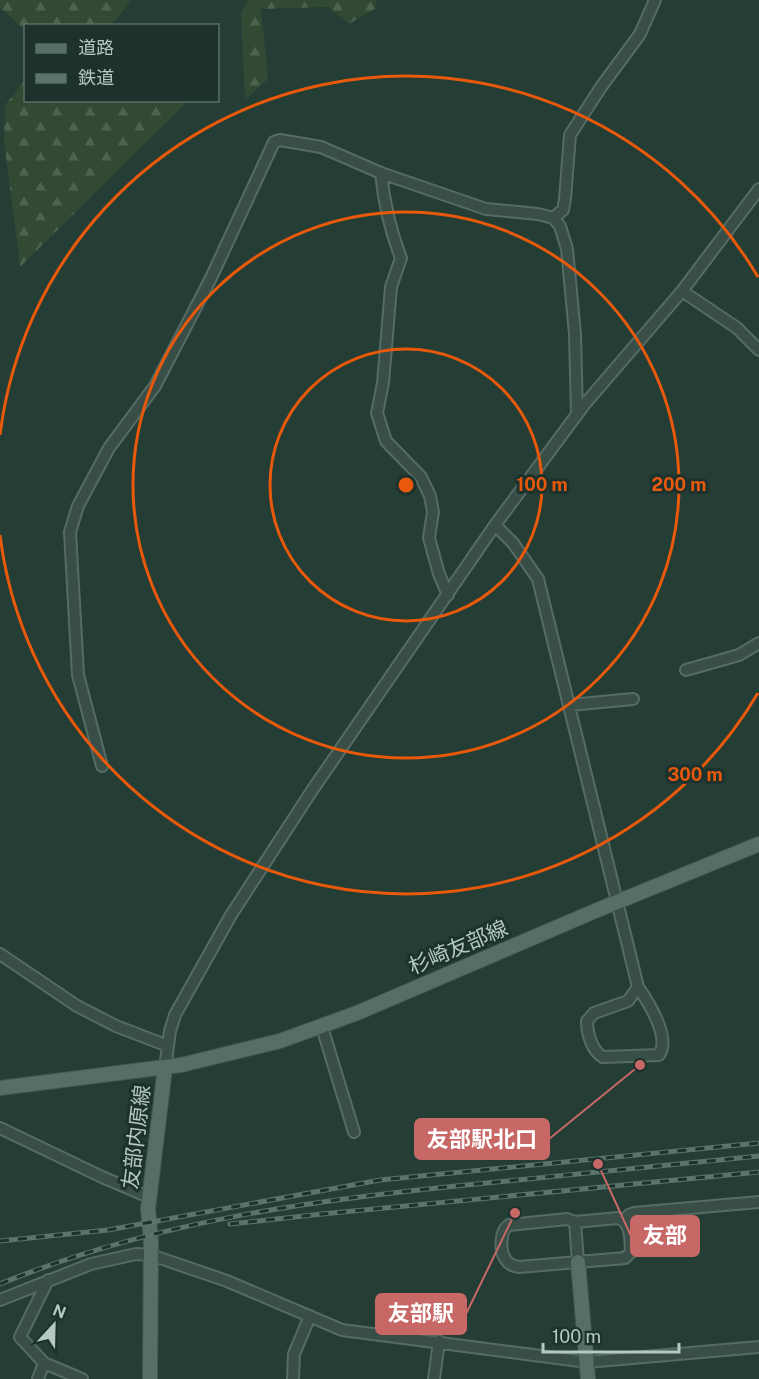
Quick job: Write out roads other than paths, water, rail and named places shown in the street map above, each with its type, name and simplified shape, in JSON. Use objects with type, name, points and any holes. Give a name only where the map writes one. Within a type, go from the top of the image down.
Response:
[{"type":"main road","name":"杉崎友部線","points":[[165,1068],[231,1054],[322,1027],[759,844]]},
{"type":"main road","name":"友部内原線","points":[[0,1088],[165,1068],[148,1209],[151,1255],[150,1379]]},
{"type":"main road","points":[[578,1262],[588,1379]]},
{"type":"street","points":[[553,218],[562,210],[565,199],[570,135],[601,87],[640,34],[655,0]]},
{"type":"street","points":[[102,766],[78,675],[70,532],[78,506],[109,448],[155,386],[211,278],[274,142],[280,140],[321,147],[381,173],[486,209],[538,214],[553,218],[560,226],[567,249],[575,334],[577,415]]},
{"type":"street","points":[[381,173],[387,215],[401,258],[391,287],[383,382],[377,413],[386,441],[421,477],[430,496],[433,512],[429,538],[439,574],[448,595]]},
{"type":"street","points":[[165,1068],[175,1015],[231,915],[313,789],[495,525],[577,415],[682,291],[759,189]]},
{"type":"street","points":[[682,291],[737,328],[759,350]]},
{"type":"street","points":[[495,525],[513,543],[538,579],[638,987],[649,1004],[663,1038],[664,1045],[658,1055],[603,1057],[598,1054],[592,1045],[586,1021],[594,1013],[628,1001],[649,1004]]},
{"type":"street","points":[[686,670],[739,655],[759,643]]},
{"type":"street","points":[[570,705],[633,699]]},
{"type":"street","points":[[0,954],[77,1006],[116,1026],[168,1046]]},
{"type":"street","points":[[628,1001],[638,987]]},
{"type":"street","points":[[322,1027],[354,1132]]},
{"type":"street","points":[[0,1128],[102,1178],[149,1197]]},
{"type":"street","points":[[625,1220],[634,1213],[759,1202]]},
{"type":"street","points":[[618,1218],[625,1220],[628,1226],[631,1252],[629,1256],[514,1266],[504,1258],[502,1235],[506,1226],[567,1219],[574,1222],[618,1218]]},
{"type":"street","points":[[574,1222],[578,1262]]},
{"type":"street","points":[[0,1309],[2,1299],[48,1280],[91,1264],[136,1254],[151,1255],[227,1281],[342,1330],[587,1362],[759,1347]]},
{"type":"street","points":[[48,1280],[20,1337],[44,1363],[82,1379]]},
{"type":"street","points":[[293,1379],[294,1354],[310,1316]]},
{"type":"street","points":[[434,1379],[439,1341]]},
{"type":"street","points":[[38,1379],[44,1363]]},
{"type":"railway","points":[[0,1241],[108,1230],[380,1180],[759,1143]]},
{"type":"railway","points":[[0,1284],[60,1262],[182,1227],[307,1204],[433,1188],[759,1156]]},
{"type":"railway","points":[[230,1224],[759,1172]]},
{"type":"place","name":"友部駅北口","points":[[640,1065]]},
{"type":"place","name":"友部","points":[[598,1164]]},
{"type":"place","name":"友部駅","points":[[515,1213]]}]
